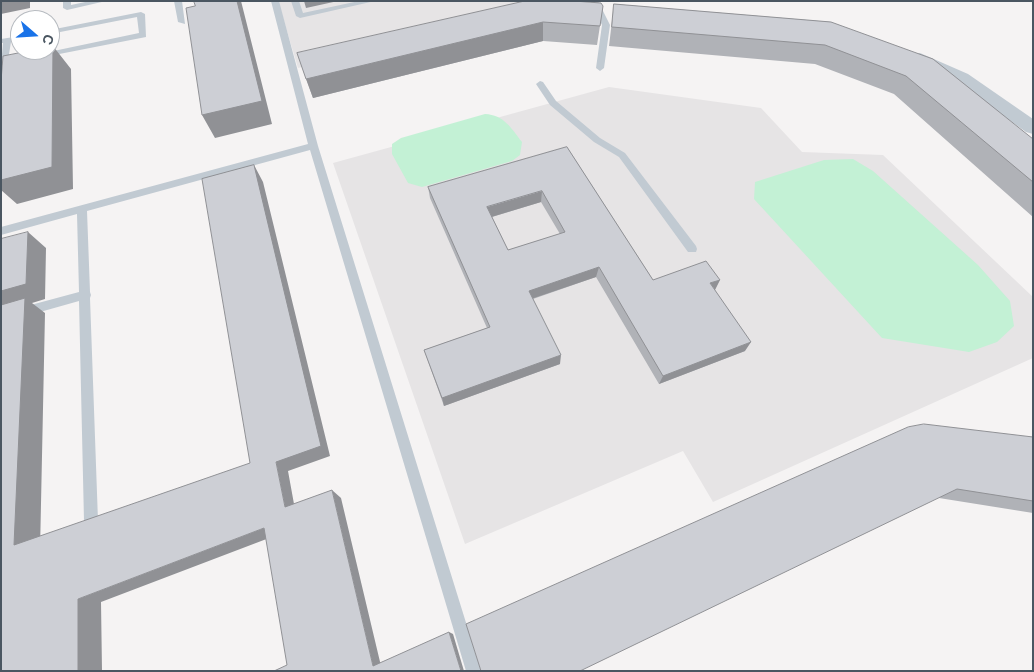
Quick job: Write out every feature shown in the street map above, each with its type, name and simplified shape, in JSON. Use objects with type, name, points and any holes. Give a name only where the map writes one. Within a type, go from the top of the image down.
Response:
[{"type":"street","points":[[909,53],[962,78],[1033,128]]},
{"type":"lane","points":[[67,1],[67,8],[102,1]]},
{"type":"lane","points":[[178,1],[182,22]]},
{"type":"lane","points":[[275,1],[313,146],[474,671]]},
{"type":"lane","points":[[295,1],[300,16],[371,1]]},
{"type":"lane","points":[[594,1],[606,25],[600,68]]},
{"type":"lane","points":[[60,30],[141,14],[143,35],[60,52]]},
{"type":"lane","points":[[4,41],[4,64],[23,60]]},
{"type":"lane","points":[[540,84],[553,102],[597,140],[622,155],[692,249]]},
{"type":"lane","points":[[1,231],[313,146]]},
{"type":"lane","points":[[82,208],[91,521]]},
{"type":"lane","points":[[1,318],[86,295]]},
{"type":"shaded area","points":[[278,1],[559,1],[298,68]]},
{"type":"shaded area","points":[[609,87],[761,108],[802,152],[883,155],[1033,297],[1033,358],[713,502],[683,451],[465,544],[333,163]]},
{"type":"green space","points":[[485,114],[497,117],[510,127],[522,142],[520,155],[512,161],[422,187],[408,183],[392,154],[392,144],[401,138]]},
{"type":"green space","points":[[853,159],[873,171],[978,265],[1010,301],[1014,326],[997,342],[969,352],[882,338],[754,199],[755,182],[824,160]]},
{"type":"building","points":[[194,1],[237,1],[262,101],[202,115],[186,8],[195,6]]},
{"type":"building","points":[[525,1],[601,3],[603,6],[600,26],[543,22],[306,79],[297,53]]},
{"type":"building","points":[[614,4],[831,22],[933,59],[1033,139],[1033,182],[906,76],[825,45],[612,27]]},
{"type":"building","points":[[10,55],[10,60],[53,60],[52,167],[1,180],[1,81],[3,56]]},
{"type":"building","points":[[567,147],[653,280],[706,261],[720,280],[710,283],[751,342],[663,376],[599,267],[529,291],[561,355],[442,398],[424,350],[490,327],[428,187]],"holes":[[[542,191],[565,232],[508,250],[487,207]]]},
{"type":"building","points":[[254,165],[321,446],[276,462],[285,507],[332,490],[373,666],[449,632],[461,671],[274,671],[287,665],[264,528],[78,599],[78,671],[1,671],[1,305],[25,298],[14,545],[250,463],[202,179]]},
{"type":"building","points":[[28,232],[26,284],[1,291],[1,239]]},
{"type":"building","points":[[924,424],[1033,437],[1033,501],[957,489],[580,671],[481,671],[466,624],[908,427]]}]
